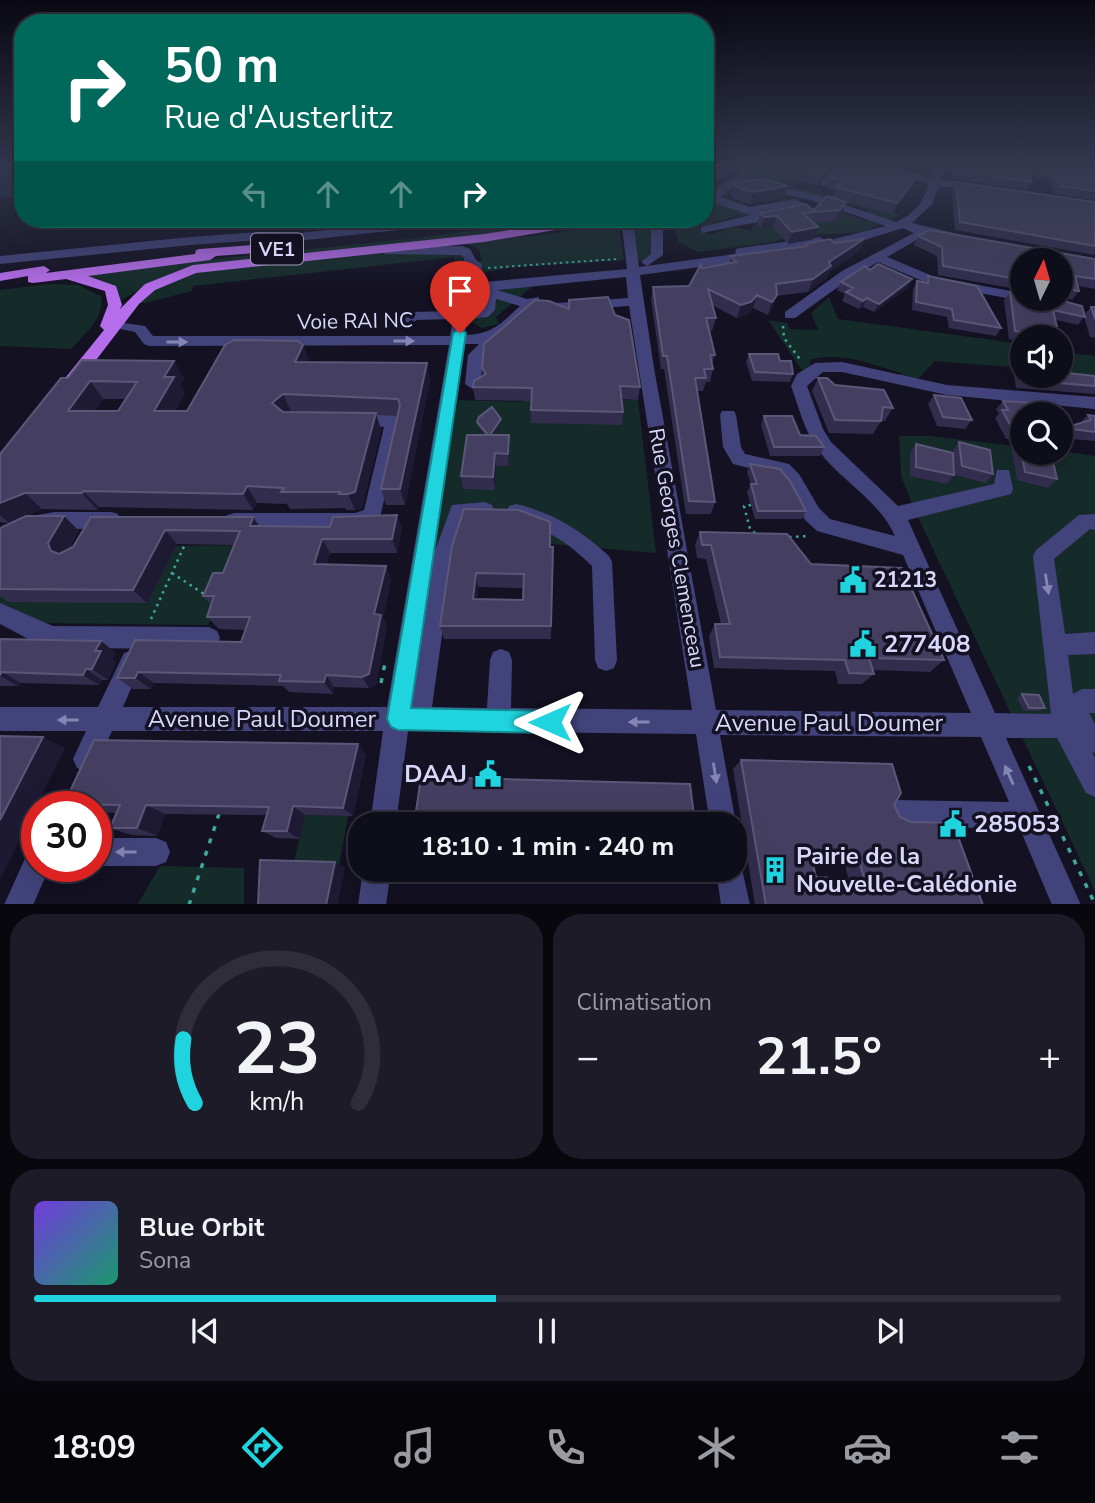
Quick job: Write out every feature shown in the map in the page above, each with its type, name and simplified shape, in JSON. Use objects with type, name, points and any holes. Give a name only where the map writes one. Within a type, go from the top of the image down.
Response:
[{"type":"main road","name":"VE1","points":[[33,279],[90,270],[464,228]]},
{"type":"main road","name":"VE1","points":[[98,345],[134,301],[150,287],[193,270],[484,238],[546,228]]},
{"type":"main road","points":[[3,282],[205,252],[302,246]]},
{"type":"main road","points":[[3,282],[33,279],[91,280],[111,289],[115,304],[98,345],[63,390]]},
{"type":"street","points":[[737,207],[757,214]]},
{"type":"street","points":[[714,227],[757,214],[821,207]]},
{"type":"street","points":[[842,207],[919,230],[957,237]]},
{"type":"street","points":[[474,280],[492,274],[756,256],[855,238],[896,224],[917,207]]},
{"type":"street","points":[[756,256],[787,242],[839,237],[896,224]]},
{"type":"street","points":[[0,260],[191,241],[258,236],[297,237],[384,228]]},
{"type":"street","name":"Rue Georges Clemenceau","points":[[626,228],[636,302],[624,318],[643,390],[707,723],[721,812]]},
{"type":"street","points":[[489,289],[554,281],[633,265],[657,255],[657,228]]},
{"type":"street","points":[[705,230],[712,228]]},
{"type":"street","points":[[790,315],[847,274],[920,234],[919,230]]},
{"type":"street","points":[[839,237],[855,238]]},
{"type":"street","points":[[376,250],[461,245],[475,252],[474,280],[458,340],[408,720]]},
{"type":"street","points":[[496,334],[483,339],[434,341],[410,319],[483,314],[488,310],[489,289],[499,280],[771,248]]},
{"type":"street","points":[[879,258],[932,280],[1010,295]]},
{"type":"street","points":[[474,280],[481,286],[542,308],[571,304],[624,318],[636,302]]},
{"type":"street","points":[[477,387],[472,384],[476,355],[554,281]]},
{"type":"street","name":"Voie RAI NC","points":[[116,324],[140,329],[149,341],[434,341]]},
{"type":"street","points":[[1067,904],[895,515],[819,439],[799,386],[803,378],[820,367],[842,367],[947,390],[1095,403]]},
{"type":"street","points":[[728,415],[732,447],[739,459],[783,469],[793,479],[812,514],[824,525],[909,548]]},
{"type":"street","points":[[196,521],[355,521],[372,516],[394,421],[330,420]]},
{"type":"street","points":[[895,515],[1004,489],[1003,475]]},
{"type":"street","points":[[386,812],[443,556],[459,510],[503,510],[544,518],[572,533],[601,562],[606,660]]},
{"type":"street","points":[[0,538],[42,520],[129,520]]},
{"type":"street","points":[[87,539],[99,520]]},
{"type":"street","points":[[1095,522],[1087,521],[1042,556],[1056,645],[1095,784]]},
{"type":"street","points":[[0,613],[46,636],[209,638]]},
{"type":"street","points":[[75,782],[142,638]]},
{"type":"street","points":[[1056,645],[1095,643]]},
{"type":"street","points":[[498,722],[501,660]]},
{"type":"street","points":[[1080,731],[1077,705],[1082,701],[1095,701]]},
{"type":"street","name":"Avenue Paul Doumer","points":[[0,719],[985,724],[1080,731]]},
{"type":"street","points":[[895,813],[1027,816]]},
{"type":"street","points":[[112,852],[156,852]]},
{"type":"street","points":[[18,904],[29,882]]},
{"type":"street","points":[[372,904],[375,882]]},
{"type":"street","points":[[732,882],[736,904]]},
{"type":"path","points":[[474,280],[516,264],[600,262],[633,265]]},
{"type":"path","points":[[516,264],[516,270]]},
{"type":"path","points":[[790,315],[782,329],[784,338],[810,373]]},
{"type":"path","points":[[751,505],[744,506],[750,529],[759,536]]},
{"type":"path","points":[[142,638],[196,521]]},
{"type":"path","points":[[785,537],[820,535],[824,525]]},
{"type":"path","points":[[172,573],[210,599]]},
{"type":"path","points":[[1026,759],[1095,904]]},
{"type":"path","points":[[189,904],[219,814]]},
{"type":"green space","points":[[714,207],[745,207],[748,215],[745,217],[739,214],[714,223]]},
{"type":"green space","points":[[825,207],[866,221],[870,216],[864,214],[867,209],[860,207],[892,214],[894,211],[899,216],[862,232],[810,235],[809,209]]},
{"type":"green space","points":[[755,222],[761,229],[773,227],[784,238],[775,242],[697,252],[679,242],[674,228],[702,228],[699,229],[710,235],[733,227],[751,231]]},
{"type":"green space","points":[[493,228],[526,228],[207,264],[172,273],[119,301],[113,286],[96,278],[79,277],[83,273]]},
{"type":"green space","points":[[579,228],[619,228],[624,260],[514,267],[479,273],[479,250],[467,243]]},
{"type":"green space","points":[[631,228],[655,228],[654,255],[643,262],[636,259]]},
{"type":"green space","points":[[453,250],[462,255],[464,261],[452,305],[446,305],[456,264],[454,257],[193,286],[192,291],[146,303],[133,303],[171,279],[201,271],[375,253]]},
{"type":"green space","points":[[49,284],[78,285],[101,296],[100,311],[93,325],[71,349],[0,346],[0,290]]},
{"type":"green space","points":[[534,285],[496,317],[499,324],[482,328],[473,323],[476,289]]},
{"type":"green space","points":[[829,297],[838,319],[1010,342],[1010,367],[935,361],[915,382],[900,378],[901,373],[844,358],[821,357],[810,360],[813,367],[802,370],[768,320],[787,323],[790,329],[818,330],[811,313]]},
{"type":"green space","points":[[1073,353],[1095,356],[1095,376],[1073,373]]},
{"type":"green space","points":[[530,398],[638,400],[656,553],[550,544],[430,594],[425,587],[458,400],[520,402]]},
{"type":"green space","points":[[899,436],[931,436],[1010,446],[1010,465],[1073,465],[1073,453],[1095,456],[1095,891],[916,513],[901,476]]},
{"type":"green space","points":[[27,528],[77,547],[250,545],[224,587],[208,625],[41,623],[0,604],[0,544]]},
{"type":"green space","points":[[305,815],[348,816],[339,867],[293,866]]},
{"type":"green space","points":[[160,866],[244,868],[244,904],[138,904]]},
{"type":"building","points":[[790,207],[809,207],[813,211],[817,207],[842,207],[840,210],[803,213],[818,227],[792,232],[777,216],[764,217],[760,213]]},
{"type":"building","points":[[959,207],[1095,207],[1095,246],[960,222]]},
{"type":"building","points":[[929,230],[1032,248],[1010,248],[1010,278],[943,266],[942,247],[918,236]]},
{"type":"building","points":[[830,239],[834,243],[864,239],[829,262],[831,266],[813,279],[776,284],[777,295],[772,302],[757,295],[751,302],[741,305],[708,289],[716,318],[706,318],[715,355],[710,355],[713,369],[704,369],[706,378],[695,378],[715,502],[689,501],[667,356],[663,356],[653,287],[689,286],[701,264],[702,268],[736,262],[731,256],[807,246],[805,244]]},
{"type":"building","points":[[1073,255],[1095,259],[1095,279],[1075,276],[1079,291],[1073,290]]},
{"type":"building","points":[[878,264],[912,279],[879,304],[867,298],[863,301],[846,292],[853,288],[841,282],[865,266],[870,270]]},
{"type":"building","points":[[928,276],[977,286],[1001,328],[954,320],[952,309],[916,302],[917,281],[928,283]]},
{"type":"building","points":[[608,297],[615,315],[629,320],[640,387],[620,386],[623,412],[531,410],[532,388],[473,387],[474,381],[486,374],[482,368],[484,344],[535,300],[549,301],[569,309],[569,300]]},
{"type":"building","points":[[1073,304],[1082,306],[1085,317],[1062,312],[1073,312]]},
{"type":"building","points":[[1013,312],[1053,312],[1056,325],[1014,325]]},
{"type":"building","points":[[234,340],[298,341],[303,345],[295,362],[427,363],[400,489],[381,489],[400,405],[398,399],[283,394],[272,403],[283,412],[376,413],[355,492],[281,492],[284,488],[247,486],[243,494],[83,491],[25,493],[0,503],[0,454],[61,378],[68,378],[82,360],[174,361],[164,377],[174,377],[154,411],[187,411],[225,345]],"holes":[[[90,381],[137,382],[118,411],[68,411]]]},
{"type":"building","points":[[749,354],[778,354],[780,361],[791,361],[793,374],[755,372]]},
{"type":"building","points":[[1073,373],[1095,376],[1095,386],[1073,384]]},
{"type":"building","points":[[818,378],[827,378],[835,385],[884,390],[893,408],[883,407],[881,421],[835,420]]},
{"type":"building","points":[[934,395],[961,398],[972,420],[943,417]]},
{"type":"building","points":[[1003,401],[1018,402],[1010,402],[1010,425],[1002,410],[1008,410]]},
{"type":"building","points":[[492,407],[501,419],[488,435],[477,422],[479,417]]},
{"type":"building","points":[[1088,415],[1095,416],[1095,432],[1073,429],[1073,425],[1091,420]]},
{"type":"building","points":[[764,416],[792,416],[800,435],[816,436],[824,447],[774,447]]},
{"type":"building","points":[[467,435],[509,435],[508,454],[495,453],[493,477],[461,476]]},
{"type":"building","points":[[959,442],[990,450],[993,474],[962,466]]},
{"type":"building","points":[[916,444],[953,453],[954,475],[916,467]]},
{"type":"building","points":[[750,464],[780,469],[790,481],[806,511],[758,511],[751,484],[757,484]]},
{"type":"building","points":[[1024,465],[1054,465],[1057,479],[1025,472]]},
{"type":"building","points":[[464,509],[519,510],[550,522],[550,547],[553,547],[551,626],[440,626],[452,546]],"holes":[[[476,573],[524,574],[523,600],[473,599]]]},
{"type":"building","points":[[397,515],[392,539],[322,539],[314,564],[386,566],[374,614],[381,615],[369,674],[362,677],[326,675],[324,682],[279,681],[281,675],[138,672],[135,678],[117,678],[135,640],[241,642],[250,617],[207,617],[214,596],[203,596],[213,573],[223,573],[240,531],[165,530],[133,590],[0,589],[0,529],[26,516],[64,516],[48,543],[51,551],[59,554],[73,547],[91,517],[253,517],[250,526],[330,527],[333,517]]},
{"type":"building","points":[[700,532],[787,534],[811,564],[902,568],[944,660],[869,658],[874,674],[849,673],[845,660],[720,657],[715,624],[730,624],[711,545],[702,545]]},
{"type":"building","points":[[0,639],[101,641],[95,651],[101,651],[92,669],[86,669],[83,675],[2,672],[0,675]]},
{"type":"building","points":[[1022,694],[1039,695],[1045,708],[1029,708]]},
{"type":"building","points":[[0,736],[43,737],[0,820]]},
{"type":"building","points":[[94,740],[358,744],[343,808],[293,806],[287,831],[262,831],[269,807],[146,805],[137,828],[112,828],[120,805],[112,805],[112,791],[70,791]]},
{"type":"building","points":[[741,760],[892,764],[901,793],[894,805],[900,817],[911,822],[953,823],[983,904],[766,904]],"holes":[[[810,852],[857,852],[867,890],[836,888],[834,878],[816,877]]]},
{"type":"building","points":[[421,777],[690,784],[694,812],[416,812]]},
{"type":"building","points":[[260,860],[335,862],[326,904],[258,904]]},
{"type":"place","name":"21213","points":[[853,580]]},
{"type":"place","name":"277408","points":[[863,644]]},
{"type":"place","name":"DAAJ","points":[[488,774]]},
{"type":"place","name":"285053","points":[[953,824]]},
{"type":"place","name":"Pairie de la Nouvelle-Calédonie","points":[[775,870]]},
{"type":"route","points":[[460,333],[398,719],[550,722]]}]
